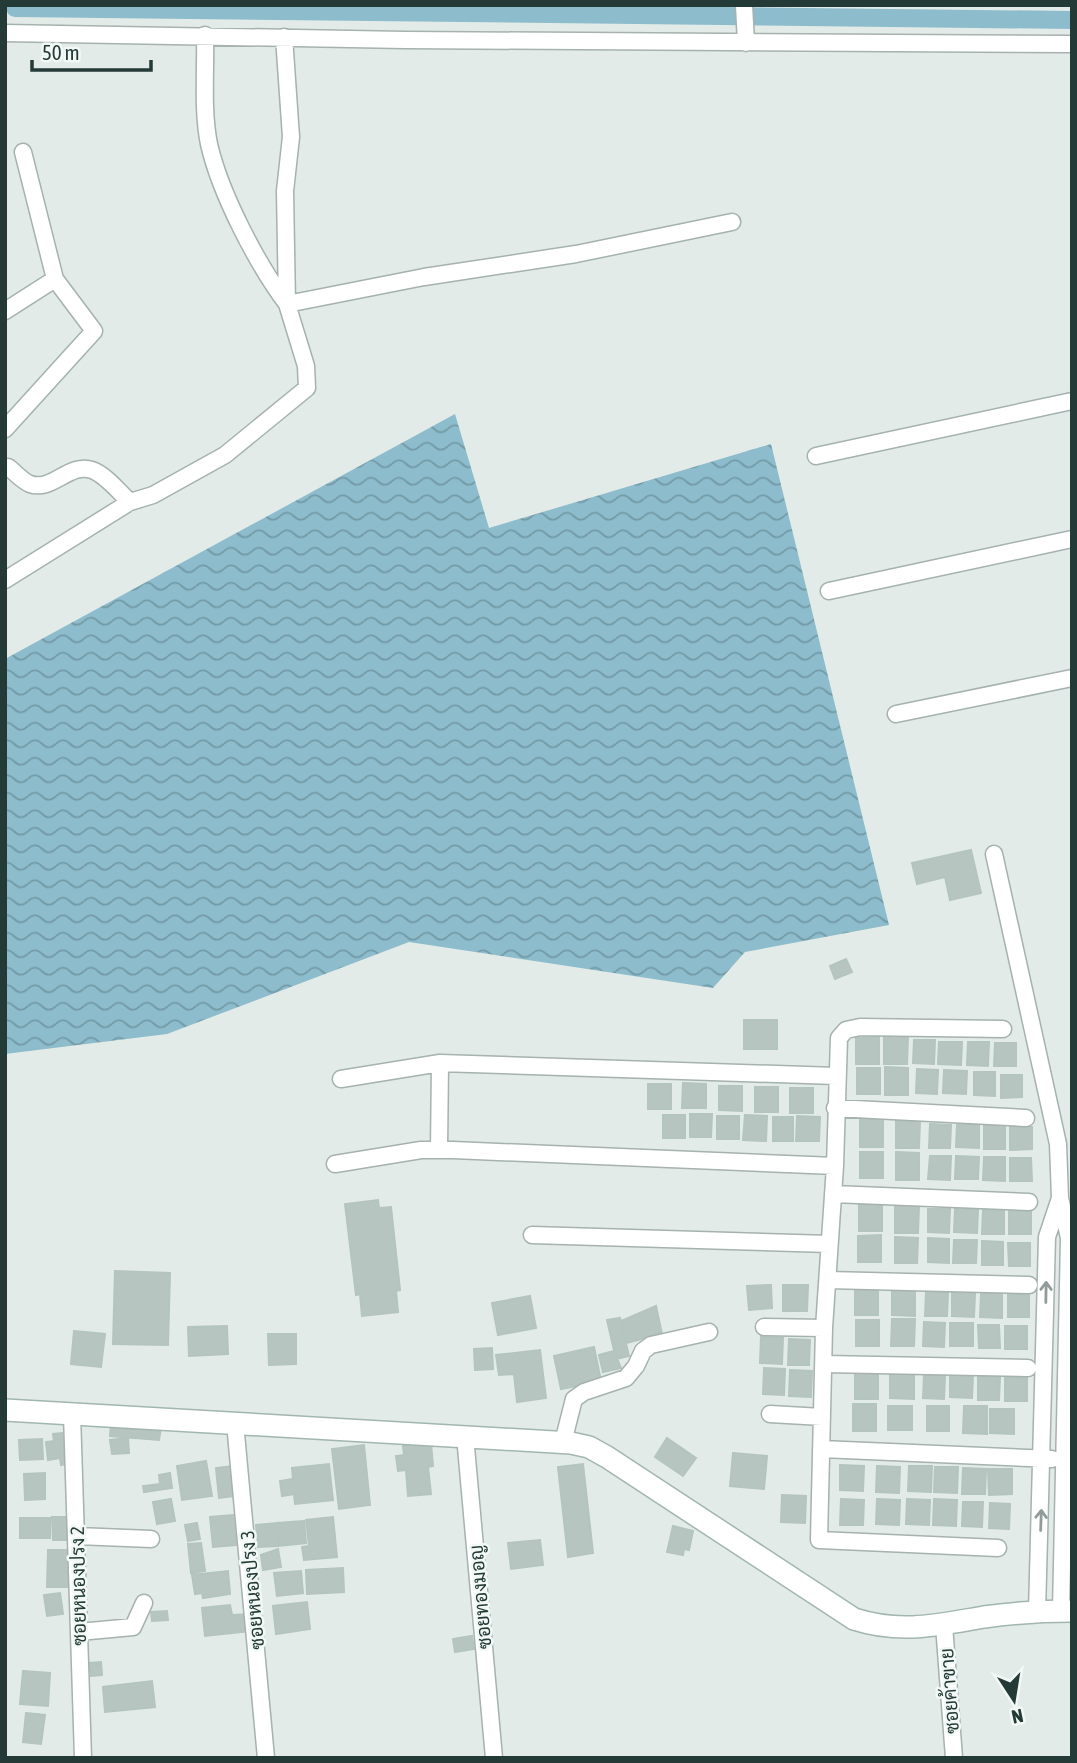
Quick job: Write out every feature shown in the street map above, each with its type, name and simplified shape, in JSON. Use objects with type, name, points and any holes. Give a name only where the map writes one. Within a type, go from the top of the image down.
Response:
[{"type":"street","points":[[744,5],[746,43]]},
{"type":"street","points":[[5,33],[746,43],[1072,44]]},
{"type":"street","points":[[205,35],[207,126],[216,170],[268,278],[287,304]]},
{"type":"street","points":[[5,580],[130,502],[153,495],[225,455],[307,388],[306,366],[287,304],[285,191],[291,137],[285,37]]},
{"type":"street","points":[[5,429],[94,331],[55,279],[23,152]]},
{"type":"street","points":[[287,304],[424,277],[576,254],[732,222]]},
{"type":"street","points":[[5,311],[55,279]]},
{"type":"street","points":[[816,456],[1072,401]]},
{"type":"street","points":[[8,467],[33,485],[45,484],[79,468],[89,468],[130,502]]},
{"type":"street","points":[[829,591],[1072,539]]},
{"type":"street","points":[[895,714],[1072,678]]},
{"type":"street","points":[[5,1410],[563,1442],[589,1447],[607,1457],[854,1619],[882,1628],[944,1625],[1037,1612],[1066,1611],[1063,1547],[1068,1342],[1063,1220],[1055,1128],[993,854]]},
{"type":"street","points":[[998,1548],[819,1540],[824,1328],[834,1194],[839,1038],[846,1030],[860,1027],[1003,1029]]},
{"type":"street","points":[[341,1079],[440,1063],[836,1076]]},
{"type":"street","points":[[439,1150],[440,1063]]},
{"type":"street","points":[[835,1108],[1026,1118]]},
{"type":"street","points":[[335,1164],[421,1150],[439,1150],[835,1166]]},
{"type":"street","points":[[834,1194],[1029,1202]]},
{"type":"street","points":[[1037,1612],[1044,1459],[1047,1237],[1063,1220]]},
{"type":"street","points":[[532,1235],[829,1244]]},
{"type":"street","points":[[828,1280],[1029,1285]]},
{"type":"street","points":[[764,1327],[824,1328]]},
{"type":"street","points":[[563,1442],[575,1399],[584,1392],[626,1378],[643,1351],[652,1345],[709,1332]]},
{"type":"street","points":[[1045,1341],[1068,1342]]},
{"type":"street","points":[[825,1364],[1028,1368]]},
{"type":"street","name":"ซอยหนองปรง 2","points":[[72,1414],[83,1758]]},
{"type":"street","points":[[770,1414],[822,1417]]},
{"type":"street","name":"ซอยหนองปรง 3","points":[[236,1423],[266,1758]]},
{"type":"street","name":"ซอยทองมอญ","points":[[465,1436],[494,1758]]},
{"type":"street","points":[[821,1449],[1066,1460]]},
{"type":"street","points":[[77,1536],[151,1539]]},
{"type":"street","points":[[1040,1545],[1063,1547]]},
{"type":"street","points":[[79,1632],[127,1629],[138,1621],[144,1603]]},
{"type":"street","name":"ซอยค้าขาย","points":[[944,1625],[954,1758]]},
{"type":"water","points":[[455,414],[489,528],[771,444],[889,925],[745,952],[713,988],[409,942],[167,1034],[5,1054],[5,659]]},
{"type":"building","points":[[971,850],[981,893],[950,900],[945,877],[917,884],[912,863]]},
{"type":"building","points":[[846,959],[852,972],[835,979],[830,966]]},
{"type":"building","points":[[744,1020],[777,1020],[777,1049],[744,1049]]},
{"type":"building","points":[[879,1037],[879,1064],[856,1064],[856,1038]]},
{"type":"building","points":[[884,1037],[908,1037],[907,1064],[884,1064]]},
{"type":"building","points":[[914,1040],[935,1040],[934,1064],[913,1063]]},
{"type":"building","points":[[939,1042],[962,1042],[961,1065],[938,1064]]},
{"type":"building","points":[[968,1042],[989,1042],[988,1066],[967,1065]]},
{"type":"building","points":[[995,1043],[1016,1043],[1016,1066],[994,1066]]},
{"type":"building","points":[[885,1067],[908,1068],[908,1095],[885,1095]]},
{"type":"building","points":[[857,1068],[880,1068],[880,1094],[857,1094]]},
{"type":"building","points":[[917,1069],[938,1070],[937,1094],[916,1093]]},
{"type":"building","points":[[944,1070],[967,1071],[966,1094],[943,1093]]},
{"type":"building","points":[[974,1072],[995,1072],[995,1096],[974,1095]]},
{"type":"building","points":[[1001,1075],[1022,1075],[1022,1097],[1001,1098]]},
{"type":"building","points":[[683,1083],[706,1084],[706,1108],[682,1108]]},
{"type":"building","points":[[648,1084],[671,1084],[671,1109],[648,1109]]},
{"type":"building","points":[[719,1086],[742,1086],[742,1111],[719,1110]]},
{"type":"building","points":[[755,1087],[778,1087],[778,1112],[755,1112]]},
{"type":"building","points":[[790,1088],[813,1088],[813,1113],[790,1113]]},
{"type":"building","points":[[690,1114],[712,1114],[711,1137],[690,1137]]},
{"type":"building","points":[[663,1115],[685,1115],[685,1138],[663,1138]]},
{"type":"building","points":[[745,1115],[767,1116],[766,1141],[743,1140]]},
{"type":"building","points":[[717,1116],[739,1116],[739,1139],[717,1139]]},
{"type":"building","points":[[797,1116],[820,1117],[819,1141],[796,1141]]},
{"type":"building","points":[[773,1117],[793,1117],[793,1141],[773,1141]]},
{"type":"building","points":[[860,1120],[883,1120],[883,1147],[860,1147]]},
{"type":"building","points":[[896,1121],[920,1121],[919,1148],[896,1148]]},
{"type":"building","points":[[930,1124],[951,1125],[950,1148],[929,1148]]},
{"type":"building","points":[[957,1125],[979,1125],[979,1148],[956,1147]]},
{"type":"building","points":[[984,1126],[1005,1126],[1005,1149],[984,1149]]},
{"type":"building","points":[[1010,1127],[1032,1127],[1032,1149],[1010,1150]]},
{"type":"building","points":[[860,1152],[883,1152],[883,1178],[860,1178]]},
{"type":"building","points":[[896,1152],[919,1153],[919,1180],[896,1180]]},
{"type":"building","points":[[930,1156],[951,1156],[950,1180],[928,1179]]},
{"type":"building","points":[[956,1156],[979,1157],[978,1179],[955,1179]]},
{"type":"building","points":[[984,1157],[1005,1157],[1005,1181],[983,1180]]},
{"type":"building","points":[[1010,1158],[1031,1158],[1032,1181],[1010,1181]]},
{"type":"building","points":[[378,1200],[379,1208],[391,1207],[400,1290],[396,1291],[398,1312],[362,1316],[360,1294],[356,1295],[345,1204]]},
{"type":"building","points":[[859,1205],[882,1205],[882,1231],[859,1231]]},
{"type":"building","points":[[895,1205],[919,1206],[918,1233],[895,1233]]},
{"type":"building","points":[[928,1209],[950,1209],[949,1233],[928,1232]]},
{"type":"building","points":[[955,1209],[978,1210],[977,1233],[954,1232]]},
{"type":"building","points":[[983,1210],[1004,1211],[1004,1234],[982,1234]]},
{"type":"building","points":[[1009,1211],[1031,1211],[1031,1234],[1009,1234]]},
{"type":"building","points":[[881,1235],[881,1262],[858,1262],[858,1236]]},
{"type":"building","points":[[895,1237],[918,1238],[917,1263],[895,1263]]},
{"type":"building","points":[[928,1238],[949,1239],[949,1263],[928,1262]]},
{"type":"building","points":[[954,1240],[977,1240],[976,1263],[953,1263]]},
{"type":"building","points":[[982,1241],[1003,1242],[1003,1265],[982,1265]]},
{"type":"building","points":[[1008,1243],[1030,1243],[1030,1266],[1009,1266]]},
{"type":"building","points":[[115,1271],[170,1273],[168,1345],[113,1344]]},
{"type":"building","points":[[771,1285],[772,1308],[749,1310],[747,1286]]},
{"type":"building","points":[[783,1285],[808,1285],[807,1311],[783,1311]]},
{"type":"building","points":[[855,1288],[878,1288],[878,1315],[855,1315]]},
{"type":"building","points":[[892,1288],[915,1289],[915,1316],[892,1315]]},
{"type":"building","points":[[926,1292],[948,1293],[947,1316],[925,1316]]},
{"type":"building","points":[[952,1293],[975,1294],[974,1317],[952,1316]]},
{"type":"building","points":[[981,1294],[1002,1294],[1002,1318],[980,1317]]},
{"type":"building","points":[[1029,1294],[1029,1317],[1008,1317],[1008,1295]]},
{"type":"building","points":[[530,1296],[536,1328],[498,1335],[492,1303]]},
{"type":"building","points":[[656,1306],[662,1334],[626,1343],[621,1321]]},
{"type":"building","points":[[620,1318],[629,1356],[616,1359],[607,1320]]},
{"type":"building","points":[[892,1319],[915,1319],[914,1346],[891,1346]]},
{"type":"building","points":[[856,1320],[879,1320],[879,1346],[856,1346]]},
{"type":"building","points":[[924,1322],[945,1323],[944,1347],[923,1346]]},
{"type":"building","points":[[950,1323],[973,1323],[973,1346],[950,1346]]},
{"type":"building","points":[[978,1325],[999,1325],[1000,1348],[979,1348]]},
{"type":"building","points":[[227,1326],[228,1354],[189,1356],[188,1327]]},
{"type":"building","points":[[1005,1326],[1027,1326],[1027,1349],[1005,1349]]},
{"type":"building","points":[[74,1331],[105,1334],[101,1367],[71,1364]]},
{"type":"building","points":[[268,1334],[296,1334],[296,1364],[269,1365]]},
{"type":"building","points":[[761,1337],[783,1338],[782,1364],[760,1363]]},
{"type":"building","points":[[789,1339],[810,1340],[809,1365],[788,1365]]},
{"type":"building","points":[[594,1347],[601,1381],[561,1389],[554,1356]]},
{"type":"building","points":[[492,1348],[493,1369],[475,1370],[474,1349]]},
{"type":"building","points":[[540,1350],[546,1398],[517,1402],[514,1374],[499,1375],[496,1355]]},
{"type":"building","points":[[614,1351],[621,1368],[603,1372],[599,1355]]},
{"type":"building","points":[[764,1368],[785,1369],[784,1395],[763,1394]]},
{"type":"building","points":[[790,1370],[812,1371],[811,1397],[789,1396]]},
{"type":"building","points":[[890,1371],[914,1372],[914,1399],[890,1398]]},
{"type":"building","points":[[878,1372],[878,1399],[855,1399],[855,1373]]},
{"type":"building","points":[[924,1374],[945,1375],[944,1399],[923,1398]]},
{"type":"building","points":[[950,1375],[973,1375],[972,1398],[950,1397]]},
{"type":"building","points":[[978,1376],[1000,1377],[999,1400],[978,1400]]},
{"type":"building","points":[[1005,1378],[1027,1378],[1027,1401],[1005,1401]]},
{"type":"building","points":[[853,1404],[876,1404],[876,1431],[853,1431]]},
{"type":"building","points":[[888,1406],[912,1406],[912,1430],[888,1430]]},
{"type":"building","points":[[927,1406],[949,1406],[949,1431],[927,1431]]},
{"type":"building","points":[[964,1406],[987,1406],[987,1434],[963,1433]]},
{"type":"building","points":[[990,1409],[1014,1409],[1014,1434],[990,1433]]},
{"type":"building","points":[[111,1424],[161,1428],[159,1440],[110,1436]]},
{"type":"building","points":[[62,1433],[63,1439],[70,1439],[73,1463],[61,1465],[60,1458],[48,1460],[46,1442],[54,1441],[53,1434]]},
{"type":"building","points":[[128,1438],[129,1453],[112,1454],[110,1440]]},
{"type":"building","points":[[667,1438],[696,1458],[683,1476],[655,1457]]},
{"type":"building","points":[[42,1439],[43,1459],[20,1460],[19,1440]]},
{"type":"building","points":[[431,1443],[433,1466],[428,1467],[431,1494],[408,1496],[406,1470],[398,1471],[396,1456],[404,1455],[403,1446]]},
{"type":"building","points":[[364,1445],[370,1505],[339,1509],[332,1449]]},
{"type":"building","points":[[733,1453],[767,1456],[764,1489],[730,1486]]},
{"type":"building","points":[[206,1461],[212,1496],[182,1500],[177,1466]]},
{"type":"building","points":[[329,1464],[333,1500],[295,1504],[294,1494],[282,1496],[280,1481],[293,1479],[292,1468]]},
{"type":"building","points":[[583,1464],[593,1553],[568,1557],[558,1467]]},
{"type":"building","points":[[840,1465],[864,1466],[863,1491],[840,1490]]},
{"type":"building","points":[[232,1466],[235,1496],[219,1498],[216,1468]]},
{"type":"building","points":[[877,1466],[900,1467],[899,1493],[876,1492]]},
{"type":"building","points":[[909,1466],[932,1466],[931,1492],[908,1491]]},
{"type":"building","points":[[935,1467],[958,1467],[957,1493],[934,1492]]},
{"type":"building","points":[[963,1468],[986,1469],[985,1494],[962,1494]]},
{"type":"building","points":[[988,1469],[1012,1469],[1012,1494],[989,1495]]},
{"type":"building","points":[[45,1473],[45,1499],[25,1500],[24,1474]]},
{"type":"building","points":[[170,1473],[172,1488],[144,1492],[143,1486],[160,1484],[159,1475]]},
{"type":"building","points":[[782,1495],[806,1496],[805,1523],[781,1522]]},
{"type":"building","points":[[171,1499],[175,1521],[157,1524],[153,1502]]},
{"type":"building","points":[[841,1499],[864,1500],[863,1525],[840,1525]]},
{"type":"building","points":[[877,1499],[900,1500],[899,1525],[876,1524]]},
{"type":"building","points":[[907,1499],[930,1500],[929,1525],[906,1524]]},
{"type":"building","points":[[934,1499],[957,1500],[956,1526],[933,1525]]},
{"type":"building","points":[[963,1502],[983,1502],[982,1527],[962,1526]]},
{"type":"building","points":[[990,1503],[1010,1504],[1009,1529],[989,1528]]},
{"type":"building","points":[[233,1515],[236,1545],[213,1547],[210,1517]]},
{"type":"building","points":[[52,1517],[68,1517],[68,1540],[53,1540]]},
{"type":"building","points":[[333,1517],[337,1557],[304,1560],[302,1547],[309,1546],[306,1520]]},
{"type":"building","points":[[20,1518],[50,1518],[50,1538],[20,1538]]},
{"type":"building","points":[[304,1521],[306,1543],[279,1546],[277,1523]]},
{"type":"building","points":[[197,1523],[200,1539],[188,1541],[185,1525]]},
{"type":"building","points":[[277,1523],[279,1546],[258,1547],[256,1525]]},
{"type":"building","points":[[673,1526],[693,1531],[689,1550],[684,1549],[683,1555],[667,1552]]},
{"type":"building","points":[[540,1540],[543,1565],[511,1569],[508,1543]]},
{"type":"building","points":[[201,1543],[205,1571],[191,1573],[188,1544]]},
{"type":"building","points":[[278,1549],[281,1567],[263,1570],[261,1555]]},
{"type":"building","points":[[48,1550],[71,1550],[70,1587],[47,1587]]},
{"type":"building","points":[[343,1568],[344,1592],[307,1594],[306,1570]]},
{"type":"building","points":[[228,1571],[230,1594],[203,1598],[202,1593],[195,1594],[192,1575]]},
{"type":"building","points":[[301,1571],[303,1593],[277,1596],[274,1573]]},
{"type":"building","points":[[60,1593],[63,1614],[47,1616],[44,1595]]},
{"type":"building","points":[[307,1602],[310,1629],[276,1634],[273,1606]]},
{"type":"building","points":[[230,1605],[232,1615],[248,1614],[250,1631],[205,1636],[202,1608]]},
{"type":"building","points":[[167,1611],[168,1620],[152,1621],[151,1612]]},
{"type":"building","points":[[472,1636],[474,1649],[455,1652],[453,1639]]},
{"type":"building","points":[[101,1662],[102,1675],[91,1676],[89,1663]]},
{"type":"building","points":[[23,1671],[50,1673],[48,1706],[20,1704]]},
{"type":"building","points":[[152,1681],[155,1707],[105,1712],[103,1687]]},
{"type":"building","points":[[26,1713],[45,1715],[41,1744],[23,1742]]},
{"type":"waterway","points":[[15,8],[1072,20]]}]
